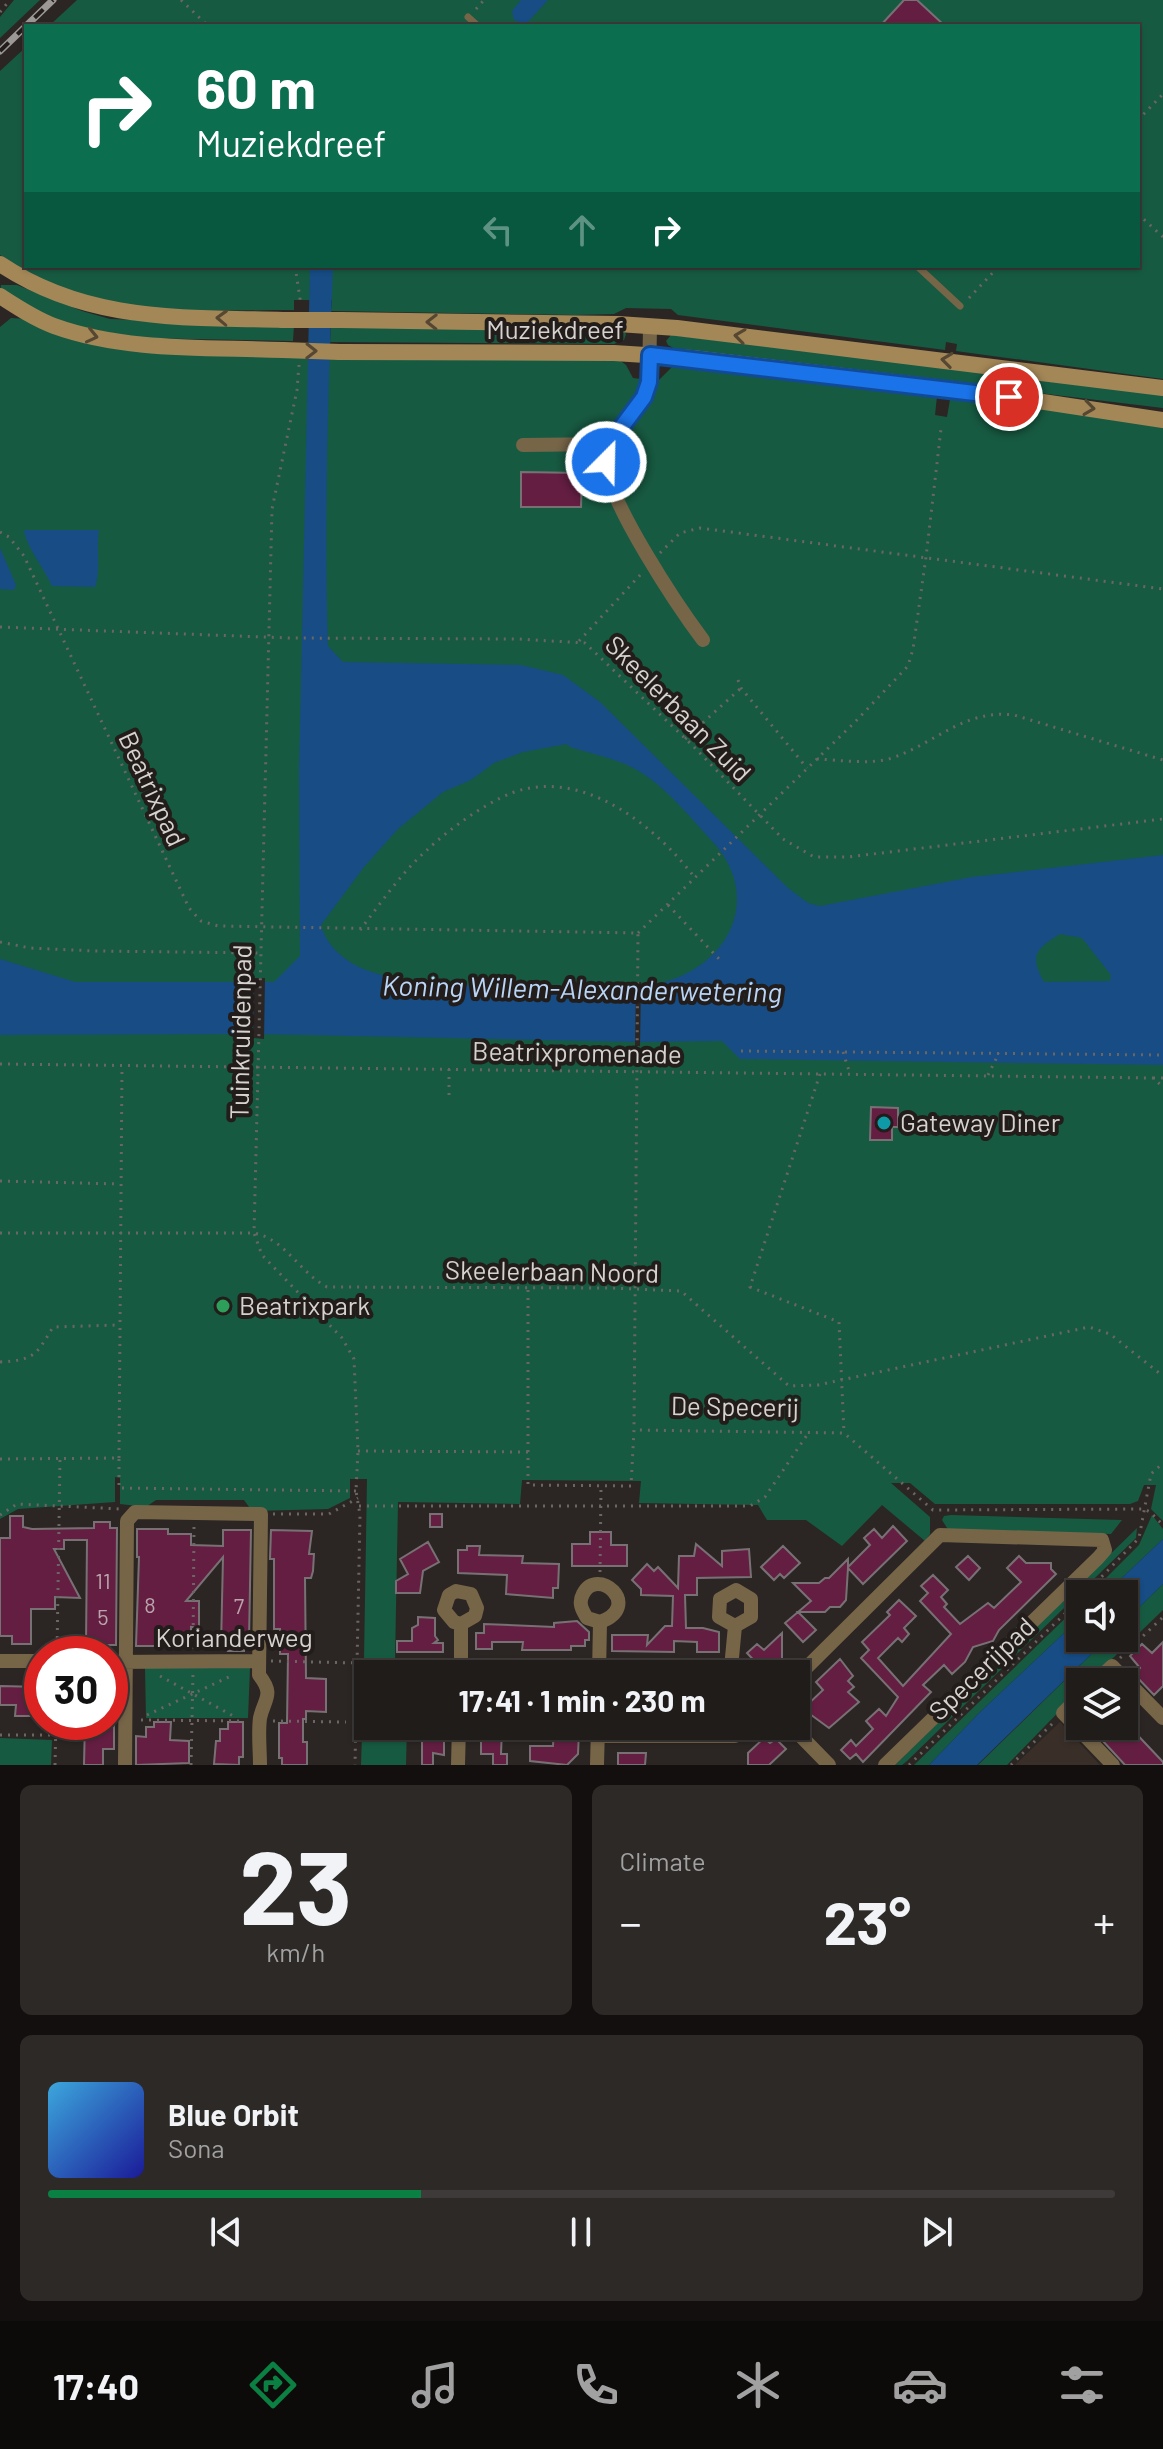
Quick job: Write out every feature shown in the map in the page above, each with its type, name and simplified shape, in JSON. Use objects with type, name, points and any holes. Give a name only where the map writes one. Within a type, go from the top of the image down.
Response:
[{"type":"main road","name":"Muziekdreef","points":[[0,264],[56,296],[161,316],[650,326],[1163,388]]},
{"type":"main road","points":[[0,281],[20,278]]},
{"type":"main road","name":"Muziekdreef","points":[[0,296],[54,326],[98,338],[138,343],[340,352],[650,355],[978,392],[1163,420]]},
{"type":"main road","points":[[0,311],[19,309]]},
{"type":"street","points":[[650,326],[649,382],[644,397],[609,444],[606,462],[618,501],[676,603],[703,640]]},
{"type":"street","points":[[523,445],[609,444]]},
{"type":"street","points":[[120,1636],[127,1521],[135,1512],[261,1514],[259,1675],[268,1695],[260,1721],[260,1765]]},
{"type":"street","points":[[810,1664],[940,1535],[1102,1540],[1105,1550],[1098,1558],[885,1765]]},
{"type":"street","points":[[599,1584],[609,1586],[616,1594],[618,1607],[611,1618],[600,1622],[587,1618],[580,1607],[582,1595],[588,1587],[599,1584]]},
{"type":"street","points":[[599,1660],[600,1622]]},
{"type":"street","points":[[460,1660],[461,1624]]},
{"type":"street","points":[[734,1660],[735,1626]]},
{"type":"street","points":[[0,1661],[24,1661]]},
{"type":"street","name":"Korianderweg","points":[[128,1662],[259,1661]]},
{"type":"street","points":[[1112,1666],[1163,1718]]},
{"type":"street","points":[[1066,1710],[1063,1713],[1113,1765]]},
{"type":"street","points":[[125,1740],[125,1765]]},
{"type":"street","points":[[458,1765],[459,1740]]},
{"type":"street","points":[[597,1765],[598,1740]]},
{"type":"street","points":[[805,1740],[829,1765]]},
{"type":"lane","points":[[468,17],[476,24]]},
{"type":"lane","points":[[919,268],[960,306]]},
{"type":"path","points":[[0,12],[10,0]]},
{"type":"path","points":[[181,0],[206,24]]},
{"type":"path","points":[[1140,118],[1163,94]]},
{"type":"path","points":[[1140,216],[1163,237]]},
{"type":"path","points":[[295,268],[301,305]]},
{"type":"path","points":[[960,306],[997,268]]},
{"type":"path","name":"Tuinkruidenpad","points":[[254,1233],[272,509],[297,390],[299,361]]},
{"type":"path","points":[[634,1430],[638,933],[908,666],[926,557],[941,429]]},
{"type":"path","points":[[579,642],[673,537],[700,528],[1163,589]]},
{"type":"path","name":"Beatrixpad","points":[[0,532],[9,537],[24,556],[189,908],[201,921],[218,926],[285,929],[638,933]]},
{"type":"path","name":"Skeelerbaan Zuid","points":[[0,627],[290,638],[518,639],[585,643],[783,839],[814,857],[837,857],[1163,819]]},
{"type":"path","points":[[738,680],[741,688],[808,768]]},
{"type":"path","points":[[685,739],[741,688]]},
{"type":"path","points":[[817,759],[891,759],[976,716],[997,713],[1014,715],[1163,760]]},
{"type":"path","points":[[360,930],[409,868],[444,834],[481,810],[525,789],[575,790],[631,815],[680,858],[695,878]]},
{"type":"path","points":[[668,905],[721,961]]},
{"type":"path","points":[[0,942],[22,947],[95,951],[261,953]]},
{"type":"path","points":[[741,1051],[1160,1055],[1163,1063]]},
{"type":"path","points":[[843,1052],[850,1074]]},
{"type":"path","points":[[987,1075],[999,1053]]},
{"type":"path","name":"Beatrixpromenade","points":[[0,1064],[1163,1078]]},
{"type":"path","points":[[122,1065],[119,1488],[356,1491]]},
{"type":"path","points":[[449,1069],[449,1101]]},
{"type":"path","points":[[820,1074],[750,1287],[839,1322],[844,1433],[933,1510],[1144,1509],[1163,1525]]},
{"type":"path","points":[[1153,1078],[1163,1087]]},
{"type":"path","points":[[0,1181],[120,1184]]},
{"type":"path","points":[[0,1233],[254,1233],[262,1255],[342,1338],[354,1359],[358,1451],[356,1491],[359,1506],[357,1660]]},
{"type":"path","name":"Skeelerbaan Noord","points":[[254,1233],[266,1235],[277,1242],[311,1279],[327,1287],[681,1291],[789,1386],[840,1380],[1089,1327],[1110,1334],[1163,1376]]},
{"type":"path","points":[[358,1451],[528,1452],[528,1288]]},
{"type":"path","points":[[0,1362],[36,1354],[53,1327],[118,1325]]},
{"type":"path","name":"De Specerij","points":[[528,1452],[528,1485],[631,1486],[634,1430],[844,1433]]},
{"type":"path","points":[[359,1506],[750,1506],[765,1497],[809,1432]]},
{"type":"path","points":[[57,1636],[60,1458]]},
{"type":"path","points":[[0,1459],[119,1458]]},
{"type":"path","points":[[1098,1580],[1139,1538],[1151,1474],[1163,1463]]},
{"type":"path","points":[[599,1584],[601,1486]]},
{"type":"path","points":[[0,1515],[17,1504],[110,1507],[135,1512],[136,1489]]},
{"type":"path","points":[[261,1514],[329,1514],[358,1498]]},
{"type":"path","points":[[191,1765],[195,1513]]},
{"type":"path","name":"Specerijpad","points":[[909,1765],[1066,1613]]},
{"type":"path","points":[[1112,1666],[1163,1617]]},
{"type":"path","name":"Korianderweg","points":[[259,1661],[354,1663]]},
{"type":"path","points":[[147,1715],[242,1672]]},
{"type":"path","points":[[159,1675],[237,1718]]},
{"type":"path","points":[[1011,1765],[1063,1713]]},
{"type":"path","points":[[128,1720],[346,1722]]},
{"type":"path","points":[[0,1735],[24,1735]]},
{"type":"path","points":[[55,1765],[56,1740]]},
{"type":"path","points":[[355,1740],[355,1765]]},
{"type":"shaded area","points":[[1060,1722],[1066,1728],[1066,1740],[1077,1740],[1100,1765],[1015,1765]]},
{"type":"green space","points":[[14,0],[40,0],[0,38],[0,17]]},
{"type":"green space","points":[[77,0],[1163,0],[1163,379],[956,351],[957,344],[946,342],[945,350],[678,315],[671,309],[626,308],[614,314],[575,315],[331,311],[332,300],[294,300],[294,310],[141,308],[69,292],[34,277],[0,255],[0,71],[24,49],[24,268],[1140,268],[1140,24],[51,24]]},
{"type":"green space","points":[[1,285],[17,285],[110,319],[294,325],[293,341],[137,338],[66,324],[0,292]]},
{"type":"green space","name":"Beatrixpark","points":[[11,318],[27,319],[90,341],[618,359],[626,365],[633,378],[658,381],[674,365],[691,363],[937,396],[935,415],[947,417],[951,394],[1163,420],[1163,1521],[1151,1509],[1156,1485],[1144,1485],[1138,1501],[1130,1504],[935,1504],[910,1483],[891,1483],[930,1517],[930,1534],[925,1541],[882,1505],[842,1546],[806,1520],[767,1520],[758,1505],[639,1503],[641,1481],[522,1480],[520,1504],[398,1502],[395,1660],[364,1660],[367,1479],[350,1479],[350,1498],[328,1509],[252,1511],[244,1500],[156,1500],[146,1507],[120,1504],[120,1478],[115,1477],[115,1502],[18,1509],[0,1519],[0,327]]},
{"type":"green space","points":[[331,326],[622,329],[626,334],[624,340],[614,344],[330,342]]},
{"type":"green space","points":[[671,335],[1163,392],[1163,408],[675,349],[666,341]]},
{"type":"green space","points":[[1152,1515],[1163,1529],[1163,1539],[1120,1580],[1104,1580],[1139,1545]]},
{"type":"green space","points":[[944,1516],[1122,1520],[1111,1534],[949,1531],[942,1520]]},
{"type":"green space","points":[[1137,1528],[1136,1538],[1093,1580],[1084,1580]]},
{"type":"green space","points":[[1163,1584],[1163,1610],[1138,1634],[1138,1608]]},
{"type":"green space","points":[[1066,1598],[1066,1606],[907,1761],[895,1765]]},
{"type":"green space","points":[[1066,1618],[1066,1631],[929,1765],[914,1765]]},
{"type":"green space","points":[[1094,1652],[1119,1652],[1103,1668],[1077,1668]]},
{"type":"green space","points":[[145,1668],[250,1668],[248,1718],[146,1718]]},
{"type":"green space","points":[[1066,1679],[1066,1704],[1007,1765],[978,1765]]},
{"type":"green space","points":[[0,1738],[52,1740],[51,1765],[0,1765]]},
{"type":"green space","points":[[362,1740],[407,1740],[406,1765],[361,1765]]},
{"type":"water","points":[[521,0],[548,0],[526,24],[514,20],[512,11]]},
{"type":"water","name":"Koning Willem-Alexanderwetering","points":[[310,268],[333,268],[327,456],[328,646],[343,662],[521,665],[563,675],[600,702],[788,888],[808,903],[820,906],[972,877],[1163,855],[1163,1065],[740,1059],[722,1041],[252,1034],[0,1035],[0,959],[75,982],[274,982],[300,956],[299,771]],"holes":[[[567,744],[627,765],[651,780],[684,809],[728,863],[736,885],[737,906],[731,927],[720,946],[705,962],[684,975],[633,987],[458,985],[392,978],[372,972],[347,960],[328,941],[321,925],[364,867],[398,829],[443,792],[471,780],[494,763],[523,752]],[[1060,934],[1082,938],[1111,975],[1110,981],[1044,982],[1036,959],[1040,949]]]},
{"type":"water","points":[[24,530],[99,530],[95,587],[52,586]]},
{"type":"water","points":[[0,548],[16,585],[14,590],[0,589]]},
{"type":"water","points":[[1163,1539],[1163,1584],[1138,1608],[1138,1580],[1120,1580]]},
{"type":"water","points":[[1066,1631],[1066,1652],[1094,1652],[1077,1668],[1066,1668],[1066,1679],[977,1765],[929,1765]]},
{"type":"pier","points":[[254,978],[265,978],[264,1039],[253,1038]]},
{"type":"pier","points":[[636,982],[641,982],[640,1046],[635,1046]]},
{"type":"building","points":[[904,0],[917,0],[943,24],[882,24]]},
{"type":"building","points":[[521,472],[582,473],[581,507],[521,507]]},
{"type":"building","name":"Gateway Diner","points":[[871,1107],[898,1108],[898,1127],[892,1127],[892,1140],[870,1140]]},
{"type":"building","points":[[430,1514],[442,1514],[442,1527],[430,1527]]},
{"type":"building","points":[[10,1516],[23,1516],[23,1527],[32,1529],[94,1528],[94,1522],[110,1522],[110,1528],[117,1528],[116,1636],[86,1636],[87,1540],[64,1540],[64,1549],[54,1549],[80,1598],[55,1597],[55,1609],[31,1609],[31,1636],[24,1636],[24,1644],[12,1644],[12,1636],[0,1636],[0,1538],[10,1538]]},
{"type":"building","points":[[893,1526],[907,1541],[863,1584],[848,1568],[846,1600],[840,1607],[830,1607],[825,1612],[798,1612],[811,1601],[793,1583],[819,1583],[829,1578],[848,1559],[848,1567],[870,1545],[864,1538],[874,1529],[882,1538]]},
{"type":"building","points":[[137,1529],[168,1529],[168,1534],[191,1534],[191,1545],[223,1546],[223,1530],[251,1530],[249,1641],[244,1641],[244,1651],[228,1651],[229,1647],[221,1647],[223,1557],[186,1601],[199,1601],[199,1628],[191,1627],[191,1640],[172,1640],[172,1646],[136,1646]]},
{"type":"building","points":[[271,1530],[312,1531],[309,1554],[314,1554],[313,1571],[311,1578],[305,1578],[306,1678],[326,1679],[326,1712],[306,1711],[306,1719],[303,1719],[307,1765],[282,1765],[282,1758],[279,1758],[279,1723],[287,1723],[288,1654],[280,1654],[280,1629],[274,1629]]},
{"type":"building","points":[[590,1532],[611,1532],[611,1545],[627,1545],[627,1566],[572,1566],[572,1544],[590,1544]]},
{"type":"building","points":[[428,1542],[439,1562],[423,1571],[420,1593],[396,1593],[396,1581],[408,1574],[400,1559]]},
{"type":"building","points":[[696,1544],[722,1566],[722,1551],[749,1549],[751,1577],[697,1578],[697,1595],[685,1595],[686,1628],[719,1632],[719,1652],[697,1652],[697,1642],[674,1641],[674,1652],[612,1651],[612,1635],[648,1635],[647,1645],[665,1626],[672,1626],[673,1596],[641,1595],[641,1589],[632,1580],[647,1564],[654,1571],[658,1567],[678,1588],[679,1556],[694,1556]]},
{"type":"building","points":[[467,1546],[480,1546],[479,1555],[523,1556],[522,1563],[559,1564],[558,1588],[553,1588],[553,1598],[506,1594],[507,1575],[458,1573],[458,1550],[467,1550]]},
{"type":"building","points":[[783,1546],[800,1563],[784,1578],[780,1574],[774,1580],[761,1567]]},
{"type":"building","points":[[968,1556],[980,1568],[969,1580],[956,1567]]},
{"type":"building","points":[[1019,1556],[1026,1563],[1051,1563],[1051,1569],[1056,1574],[999,1630],[993,1641],[973,1647],[965,1662],[952,1674],[944,1665],[923,1685],[931,1692],[863,1762],[856,1754],[850,1759],[841,1750],[851,1740],[856,1746],[873,1729],[866,1721],[879,1709],[886,1716],[898,1697],[861,1658],[869,1650],[862,1642],[890,1615],[887,1612],[899,1600],[916,1616],[904,1628],[909,1634],[902,1642],[898,1638],[878,1658],[903,1686],[951,1634],[920,1601],[928,1593],[921,1586],[933,1575],[948,1590],[941,1597],[947,1604],[944,1607],[960,1624],[988,1603],[994,1608],[1021,1582],[1007,1568]]},
{"type":"building","points":[[798,1612],[816,1630],[803,1642],[785,1623]]},
{"type":"building","points":[[418,1617],[435,1618],[435,1636],[438,1640],[434,1643],[443,1643],[443,1652],[397,1652],[397,1641],[412,1641],[412,1628],[418,1625]]},
{"type":"building","points":[[577,1621],[589,1632],[589,1640],[585,1640],[585,1646],[571,1646],[571,1650],[522,1650],[523,1642],[492,1642],[492,1649],[476,1649],[476,1633],[484,1633],[484,1624],[554,1627],[554,1623]]},
{"type":"building","points":[[782,1633],[784,1660],[754,1660],[747,1653],[757,1644],[764,1650]]},
{"type":"building","points":[[1163,1642],[1163,1686],[1154,1695],[1138,1678],[1140,1668],[1130,1656],[1138,1652],[1142,1644],[1152,1653]]},
{"type":"building","points":[[840,1659],[853,1676],[848,1681],[854,1687],[848,1692],[859,1702],[829,1728],[810,1714],[810,1702],[823,1690],[816,1682]]},
{"type":"building","points":[[0,1686],[24,1687],[24,1716],[15,1716],[16,1705],[0,1705]]},
{"type":"building","points":[[154,1722],[171,1722],[170,1740],[189,1741],[189,1763],[136,1765],[136,1736],[146,1737],[146,1727],[154,1727]]},
{"type":"building","points":[[228,1722],[243,1722],[243,1757],[239,1757],[239,1765],[214,1764],[220,1729],[228,1729]]},
{"type":"building","points":[[1138,1736],[1163,1762],[1163,1765],[1125,1765],[1102,1740],[1138,1740]]},
{"type":"building","points":[[85,1740],[114,1740],[114,1749],[103,1749],[103,1765],[84,1765]]},
{"type":"building","points":[[422,1740],[444,1740],[444,1755],[433,1753],[433,1765],[422,1765]]},
{"type":"building","points":[[481,1740],[502,1740],[501,1754],[507,1754],[507,1765],[493,1765],[493,1754],[481,1754]]},
{"type":"building","points":[[553,1740],[579,1740],[578,1754],[567,1765],[530,1761],[530,1746],[553,1746]]},
{"type":"building","points":[[762,1740],[770,1743],[777,1740],[786,1749],[769,1765],[748,1765],[748,1753]]},
{"type":"building","points":[[618,1753],[646,1753],[645,1765],[618,1765]]},
{"type":"railway","points":[[28,24],[53,0]]},
{"type":"railway","points":[[0,51],[24,28]]},
{"type":"place","name":"Gateway Diner","points":[[884,1123]]},
{"type":"place","name":"Beatrixpark","points":[[223,1306]]},
{"type":"route","points":[[606,462],[609,444],[644,397],[649,382],[650,355],[1009,397]]}]
